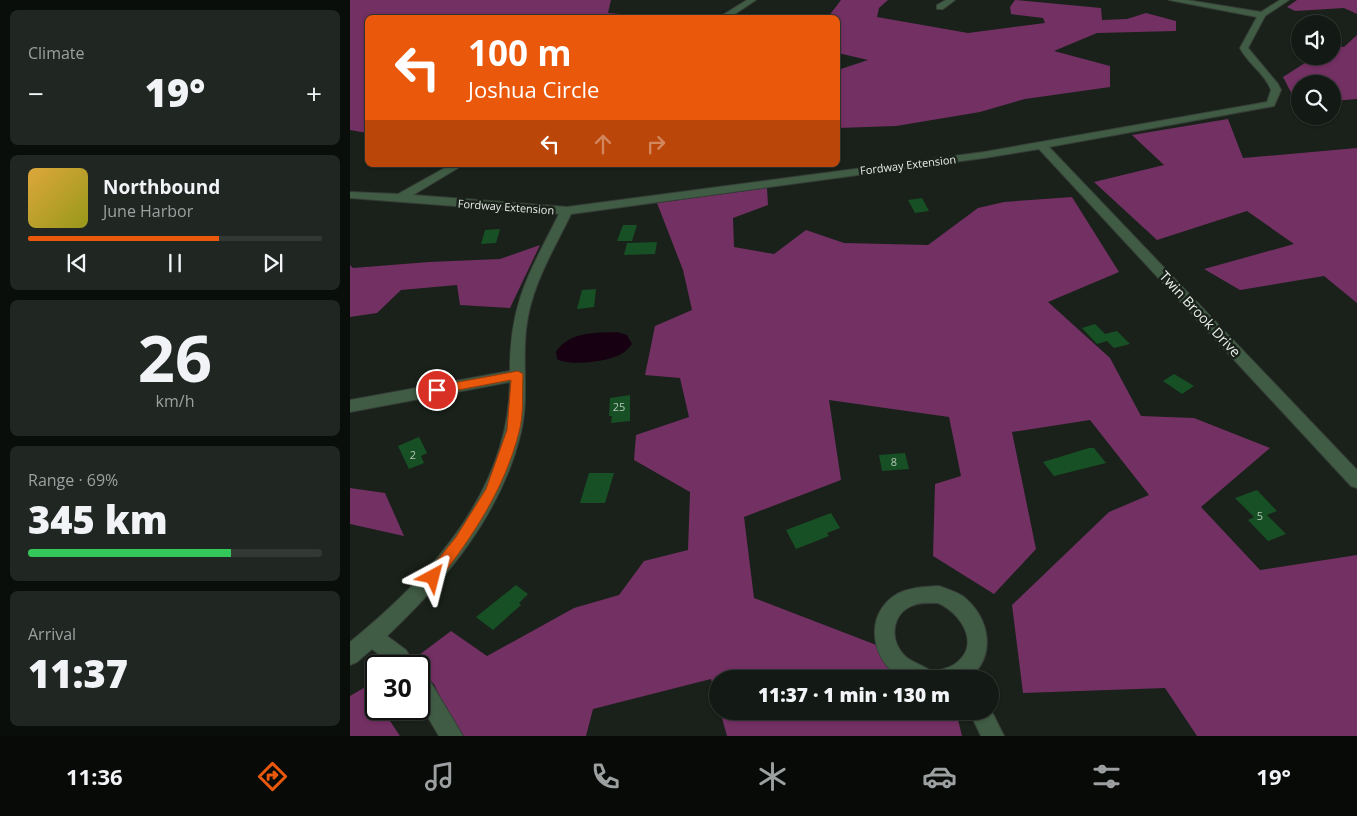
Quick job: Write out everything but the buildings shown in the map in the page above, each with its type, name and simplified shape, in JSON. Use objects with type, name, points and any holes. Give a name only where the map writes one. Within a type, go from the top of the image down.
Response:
[{"type":"street","points":[[727,15],[752,0]]},
{"type":"street","points":[[940,7],[951,0]]},
{"type":"street","points":[[1173,0],[1262,15]]},
{"type":"street","name":"Fordway Extension","points":[[350,195],[402,197],[502,209],[567,211],[1043,146],[1250,110],[1271,104],[1276,94],[1275,86],[1247,55],[1244,48],[1262,15],[1285,0]]},
{"type":"street","name":"Twin Brook Drive","points":[[1043,146],[1357,481]]},
{"type":"street","points":[[402,197],[454,167]]},
{"type":"street","points":[[350,655],[373,637],[433,577],[461,541],[492,490],[513,430],[521,316],[531,286],[567,211]]},
{"type":"street","points":[[350,406],[518,374]]},
{"type":"street","points":[[905,670],[892,658],[884,640],[886,622],[890,613],[903,601],[921,595],[940,596],[958,603],[976,625],[979,643],[977,652],[973,660],[962,670]]},
{"type":"street","points":[[373,637],[396,655]]},
{"type":"street","points":[[430,701],[452,736]]},
{"type":"street","points":[[985,720],[993,736]]},
{"type":"shaded area","points":[[350,0],[611,0],[608,13],[632,15],[365,15],[365,133],[350,130]]},
{"type":"shaded area","points":[[841,0],[888,0],[879,8],[877,17],[968,33],[1045,23],[1043,18],[1011,14],[1010,7],[1015,0],[1101,8],[1102,20],[1127,19],[1146,13],[1176,21],[1176,31],[1097,33],[1054,51],[1110,66],[1110,87],[1025,99],[980,112],[896,126],[840,128],[840,69],[868,60],[840,53],[840,15],[830,15]]},
{"type":"shaded area","points":[[1297,0],[1357,0],[1357,14],[1344,8],[1295,11],[1287,7]]},
{"type":"shaded area","points":[[1357,35],[1357,99],[1341,100],[1341,75],[1291,75],[1291,92],[1283,77],[1302,65],[1341,65],[1341,46],[1344,47]]},
{"type":"shaded area","points":[[1228,119],[1243,158],[1357,148],[1357,303],[1324,276],[1240,290],[1204,269],[1294,244],[1247,211],[1157,240],[1094,182],[1164,165],[1132,135]]},
{"type":"shaded area","points":[[767,188],[768,205],[733,218],[734,247],[774,254],[806,230],[844,243],[928,245],[978,208],[1004,202],[1072,197],[1119,272],[1048,302],[1110,358],[1141,416],[1194,418],[1270,448],[1201,507],[1260,570],[1357,555],[1357,736],[1197,736],[1165,688],[1023,693],[1012,605],[1109,512],[1149,495],[1090,420],[1012,432],[1036,549],[994,594],[933,556],[935,484],[961,476],[949,417],[829,400],[841,480],[744,517],[754,598],[879,646],[899,670],[709,670],[709,680],[593,709],[586,736],[458,736],[434,684],[430,680],[430,655],[419,655],[451,631],[487,656],[574,608],[619,595],[644,561],[688,550],[690,492],[634,460],[636,435],[689,417],[680,378],[645,375],[655,326],[692,310],[683,270],[657,203]]},
{"type":"shaded area","points":[[540,245],[510,308],[460,305],[457,285],[401,290],[377,313],[350,317],[350,265],[353,268],[500,259]]},
{"type":"shaded area","points":[[617,332],[627,335],[632,344],[619,355],[604,360],[587,362],[570,362],[557,359],[556,352],[568,340],[583,334]]},
{"type":"shaded area","points":[[350,488],[385,493],[404,536],[350,524]]},
{"type":"shaded area","points":[[365,687],[365,720],[389,720],[400,736],[350,736],[350,696]]},
{"type":"shaded area","points":[[723,720],[958,720],[962,736],[727,736]]},
{"type":"route","points":[[433,577],[461,541],[492,490],[505,459],[513,430],[517,404],[518,374],[437,390]]}]
